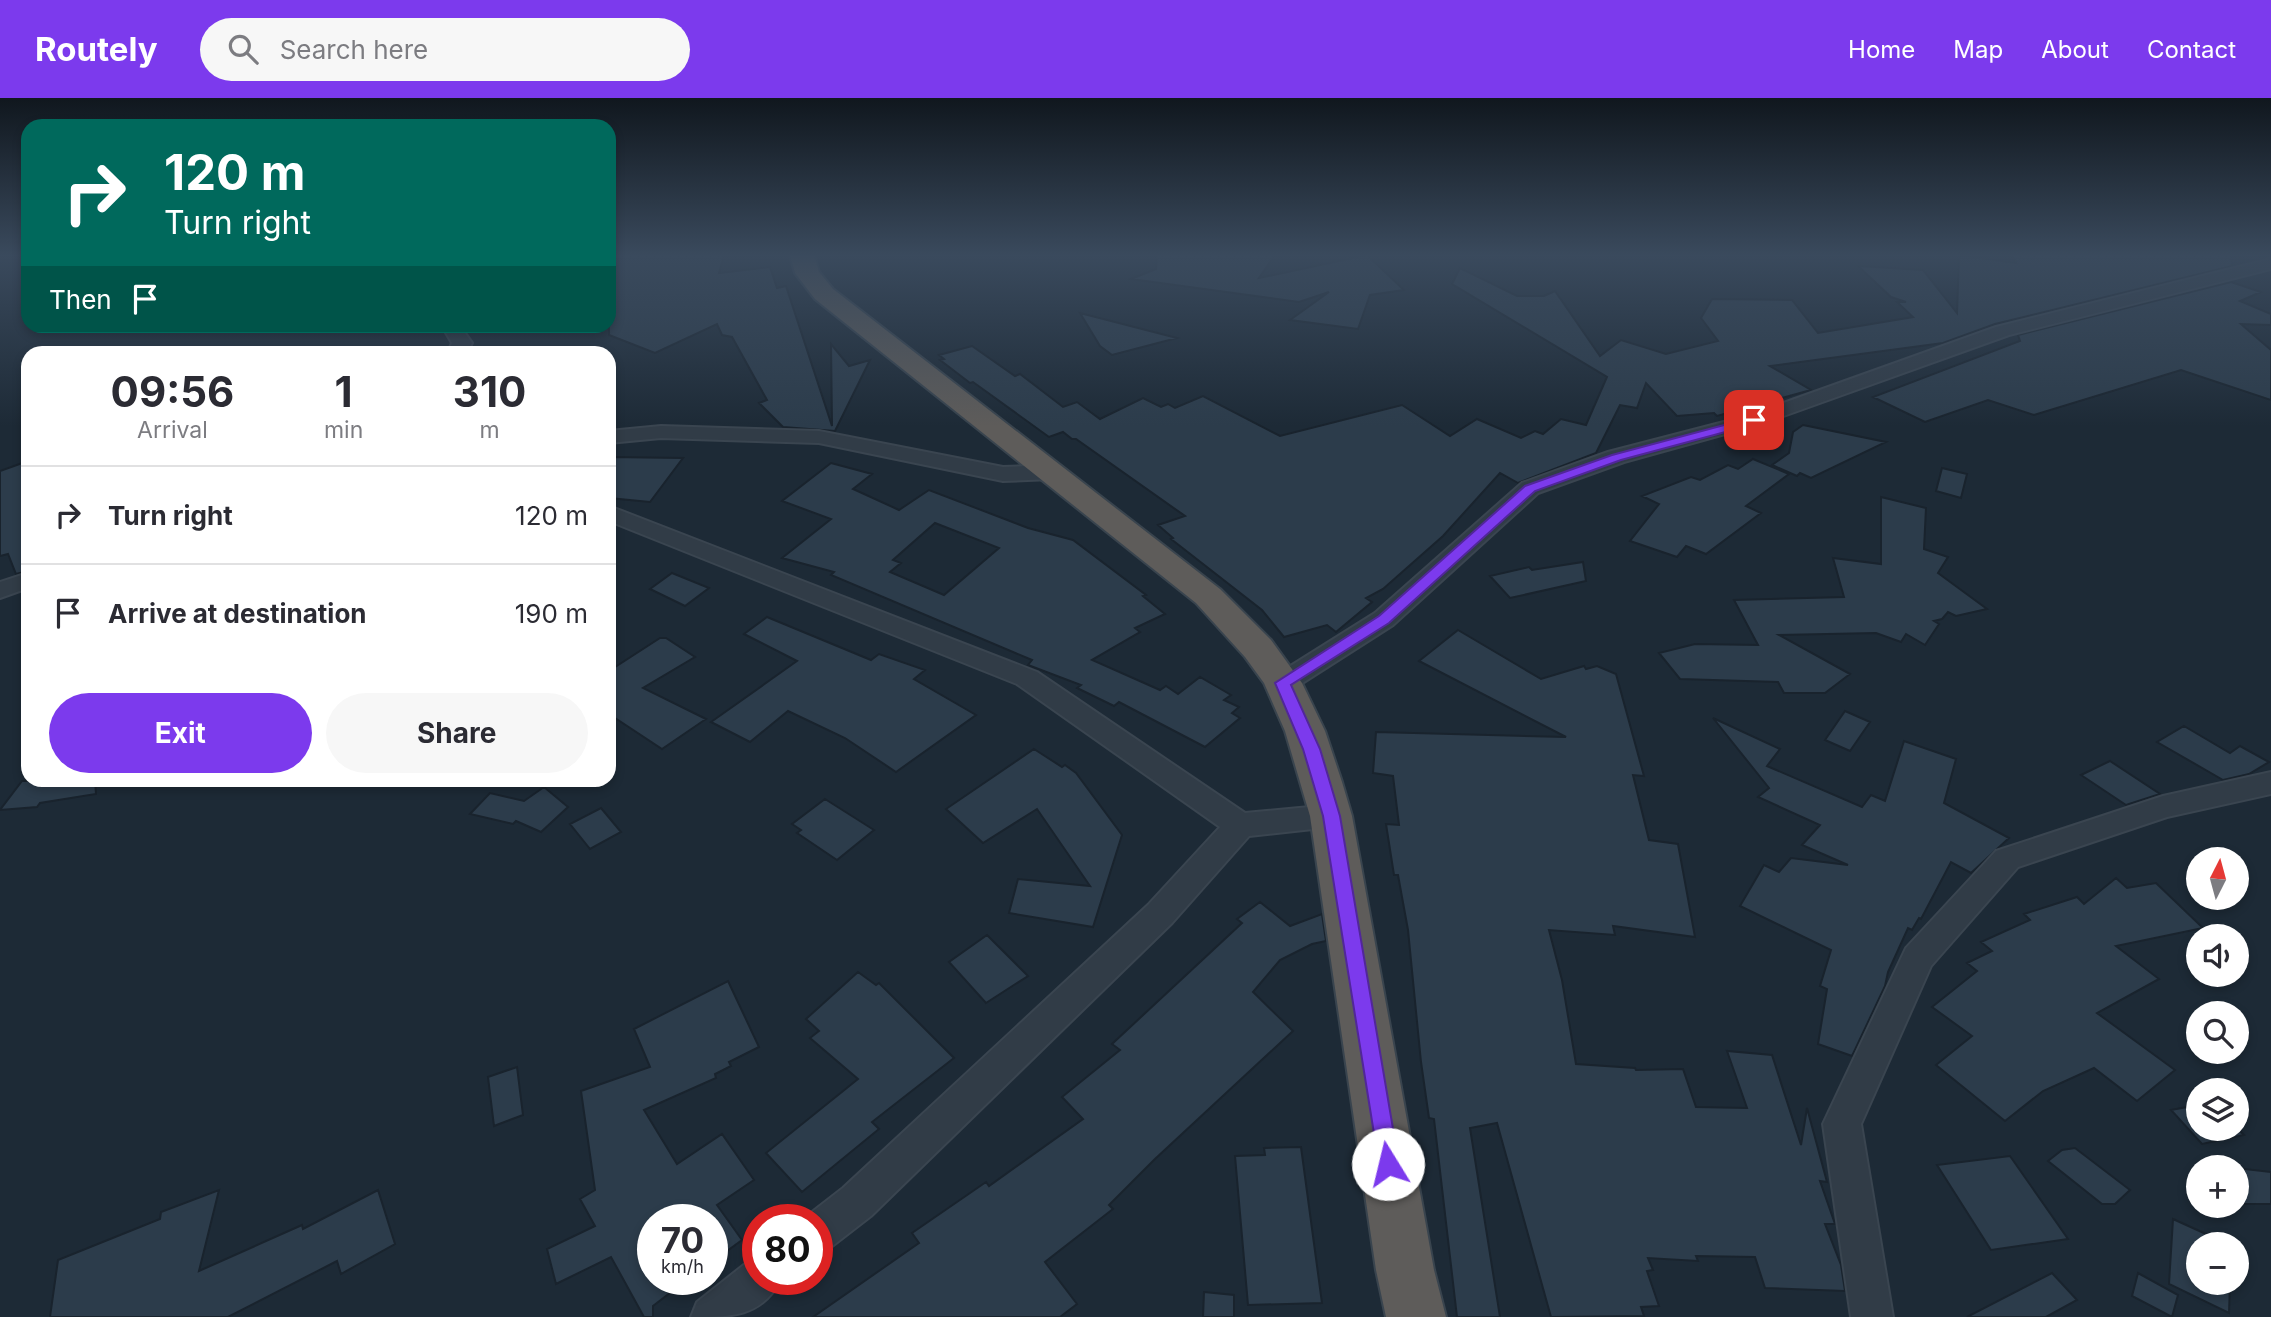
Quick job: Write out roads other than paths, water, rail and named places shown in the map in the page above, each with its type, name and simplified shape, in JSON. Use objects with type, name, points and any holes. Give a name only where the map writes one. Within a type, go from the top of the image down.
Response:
[{"type":"highway","points":[[847,312],[1208,596],[1255,646],[1283,683],[1311,749],[1331,816],[1405,1270],[1416,1317]]},
{"type":"street","points":[[1283,683],[1384,619],[1530,488],[1616,457],[1754,420],[2003,331],[2082,312]]},
{"type":"street","points":[[616,436],[661,432],[819,437],[1003,474],[1052,472]]},
{"type":"street","points":[[616,516],[1027,678],[1240,825],[1331,816]]},
{"type":"street","points":[[0,590],[21,582]]},
{"type":"street","points":[[1872,1317],[1842,1124],[1918,958],[2007,859],[2162,807],[2271,783]]},
{"type":"street","points":[[833,1221],[857,1202],[1160,914],[1240,825]]},
{"type":"street","points":[[712,1317],[742,1293]]}]
